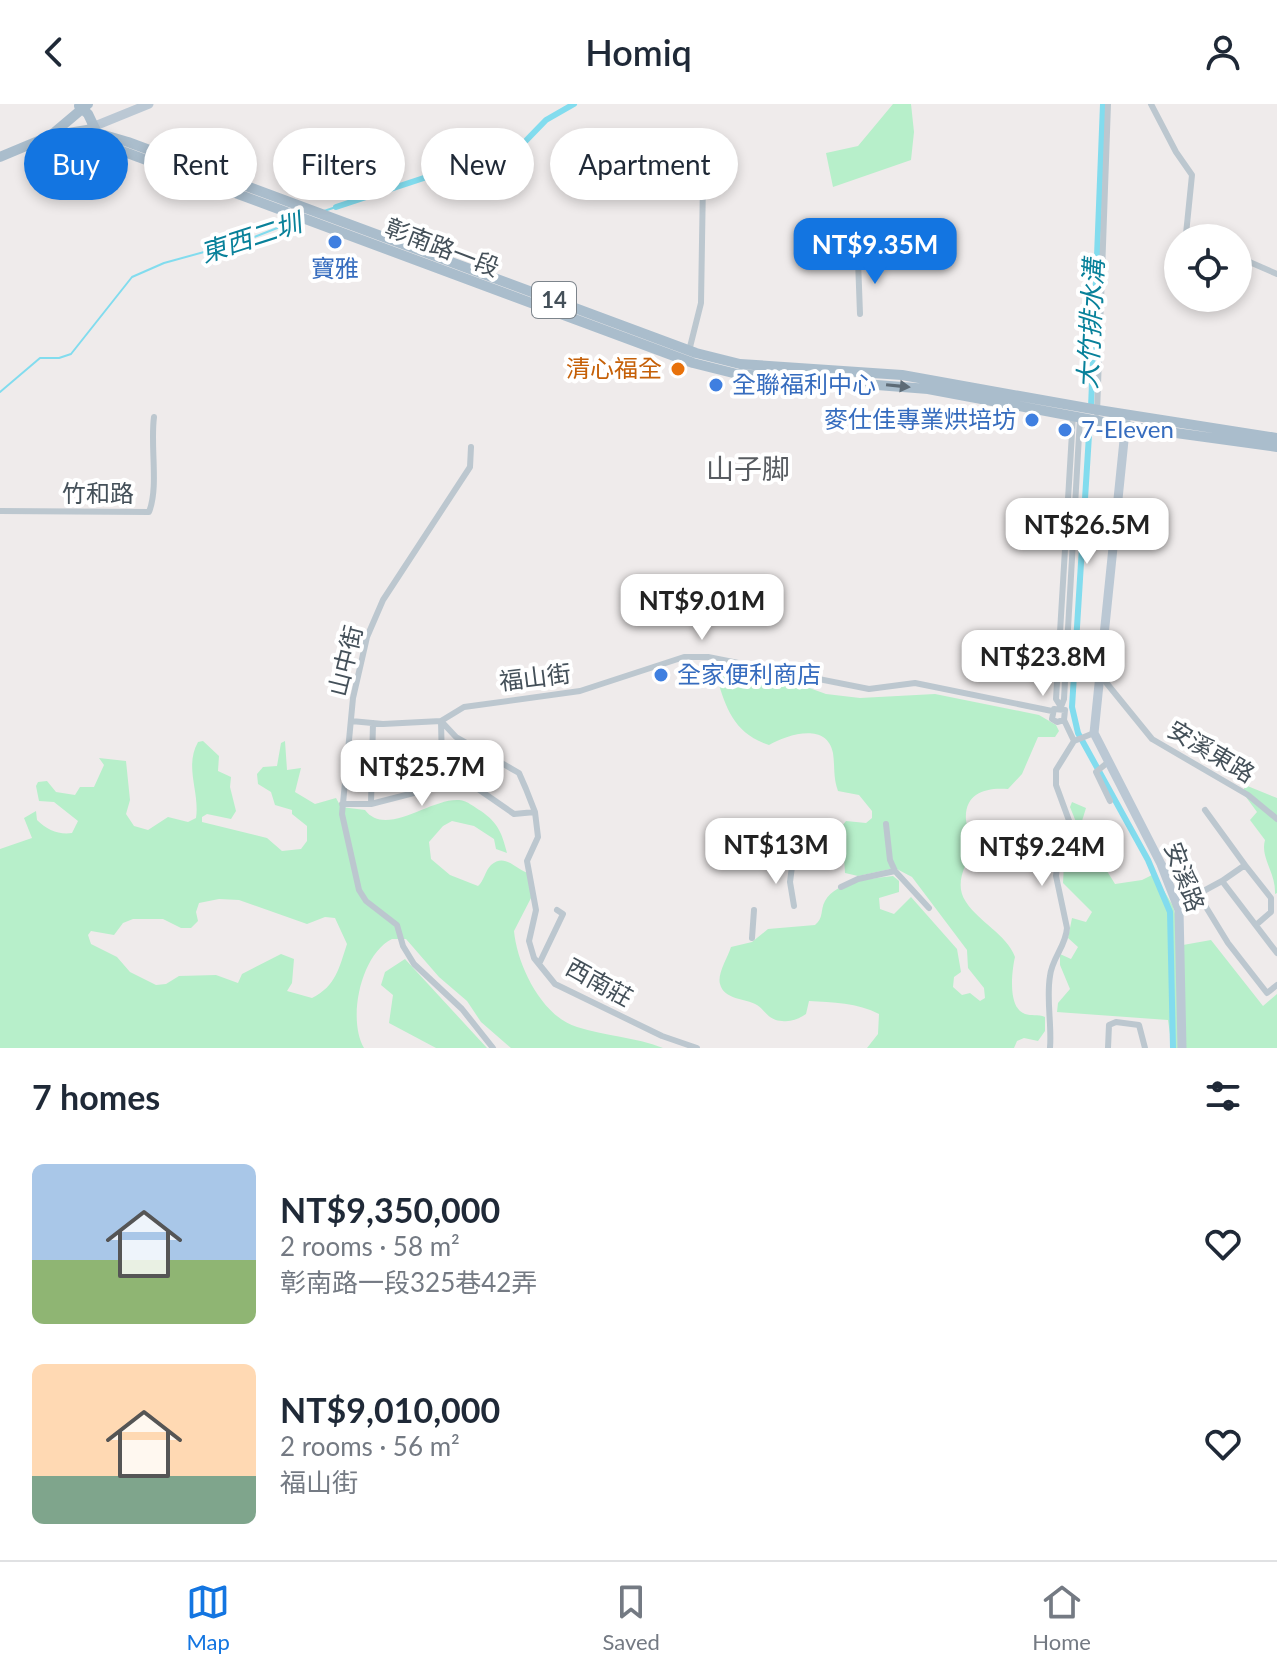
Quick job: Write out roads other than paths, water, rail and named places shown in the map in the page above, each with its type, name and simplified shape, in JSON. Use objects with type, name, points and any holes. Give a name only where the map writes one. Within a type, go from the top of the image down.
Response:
[{"type":"main road","points":[[59,128],[84,106],[95,128]]},
{"type":"main road","name":"彰南路一段","points":[[128,143],[689,351],[740,364],[902,375],[1078,412]]},
{"type":"main road","name":"彰南路一段","points":[[128,143],[693,363],[737,374],[928,389],[1078,412]]},
{"type":"main road","points":[[0,157],[24,147]]},
{"type":"main road","name":"14","points":[[1078,412],[1277,447]]},
{"type":"main road","name":"14","points":[[1126,420],[1277,438]]},
{"type":"street","points":[[103,128],[149,104]]},
{"type":"street","points":[[1097,415],[1108,104]]},
{"type":"street","points":[[1151,104],[1192,175],[1187,224]]},
{"type":"street","points":[[689,351],[701,303],[703,200]]},
{"type":"street","points":[[858,260],[860,314]]},
{"type":"street","points":[[1252,263],[1277,274]]},
{"type":"street","name":"福山街","points":[[1074,741],[1064,720],[1066,713],[1056,699],[1078,412]]},
{"type":"street","name":"竹和路","points":[[0,511],[149,512],[153,502],[151,460],[154,417]]},
{"type":"street","points":[[1050,1048],[1049,979],[1053,958],[1067,936],[1056,876],[1058,859],[1071,826],[1056,785],[1056,770],[1074,741],[1094,733],[1126,420]]},
{"type":"street","name":"山中街","points":[[471,447],[470,467],[383,600],[367,637],[351,721],[342,804],[359,890],[366,901],[397,925],[403,946],[414,964],[462,1009],[493,1048]]},
{"type":"street","name":"福山街","points":[[351,721],[441,721],[464,707],[580,691],[692,657],[869,689],[906,683],[932,685],[1052,711],[1054,721],[1064,720]]},
{"type":"street","name":"安溪東路","points":[[1100,675],[1152,739],[1248,795],[1277,819]]},
{"type":"street","points":[[1052,711],[1061,707]]},
{"type":"street","points":[[441,721],[442,764]]},
{"type":"street","name":"西南莊","points":[[441,721],[456,737],[519,773],[535,812],[538,837],[527,861],[536,910],[529,941],[539,964],[555,984],[662,1036],[697,1048]]},
{"type":"street","points":[[371,804],[373,723]]},
{"type":"street","name":"安溪路","points":[[1094,733],[1106,764],[1161,864],[1179,910],[1182,931],[1182,1048]]},
{"type":"street","points":[[372,786],[442,764]]},
{"type":"street","points":[[442,764],[514,814],[535,812]]},
{"type":"street","points":[[1106,764],[1096,772],[1110,801]]},
{"type":"street","points":[[373,766],[429,769]]},
{"type":"street","points":[[342,804],[371,804],[464,780]]},
{"type":"street","points":[[1205,810],[1271,898],[1271,912],[1256,925]]},
{"type":"street","points":[[886,824],[890,860],[895,871],[929,908]]},
{"type":"street","points":[[791,842],[794,851],[790,882],[794,906]]},
{"type":"street","points":[[1161,864],[1198,894],[1228,943],[1267,993],[1277,985]]},
{"type":"street","points":[[1198,894],[1245,865]]},
{"type":"street","points":[[841,887],[858,879],[895,871]]},
{"type":"street","points":[[1222,881],[1277,953]]},
{"type":"street","points":[[539,964],[563,914],[557,910]]},
{"type":"street","points":[[752,938],[754,910]]},
{"type":"street","points":[[1108,1048],[1109,1025],[1116,1022],[1139,1025],[1145,1048]]},
{"type":"waterway","name":"東西二圳","points":[[336,207],[515,152],[546,120],[574,104]]},
{"type":"waterway","name":"大竹排水溝","points":[[1091,408],[1103,104]]},
{"type":"waterway","name":"東西二圳","points":[[324,211],[336,207]]},
{"type":"waterway","name":"東西二圳","points":[[0,392],[40,358],[59,358],[71,354],[132,277],[164,263],[244,241],[295,221]]},
{"type":"waterway","name":"大竹排水溝","points":[[1090,419],[1072,707],[1078,733],[1148,860],[1170,912],[1173,1048]]},
{"type":"place","name":"寶雅","points":[[335,242]]},
{"type":"place","name":"清心福全","points":[[678,369]]},
{"type":"place","name":"全聯福利中心","points":[[716,385]]},
{"type":"place","name":"麥仕佳專業烘培坊","points":[[1032,420]]},
{"type":"place","name":"7-Eleven","points":[[1065,430]]},
{"type":"place","name":"全家便利商店","points":[[661,675]]},
{"type":"district","name":"山子脚","points":[[748,469]]}]
